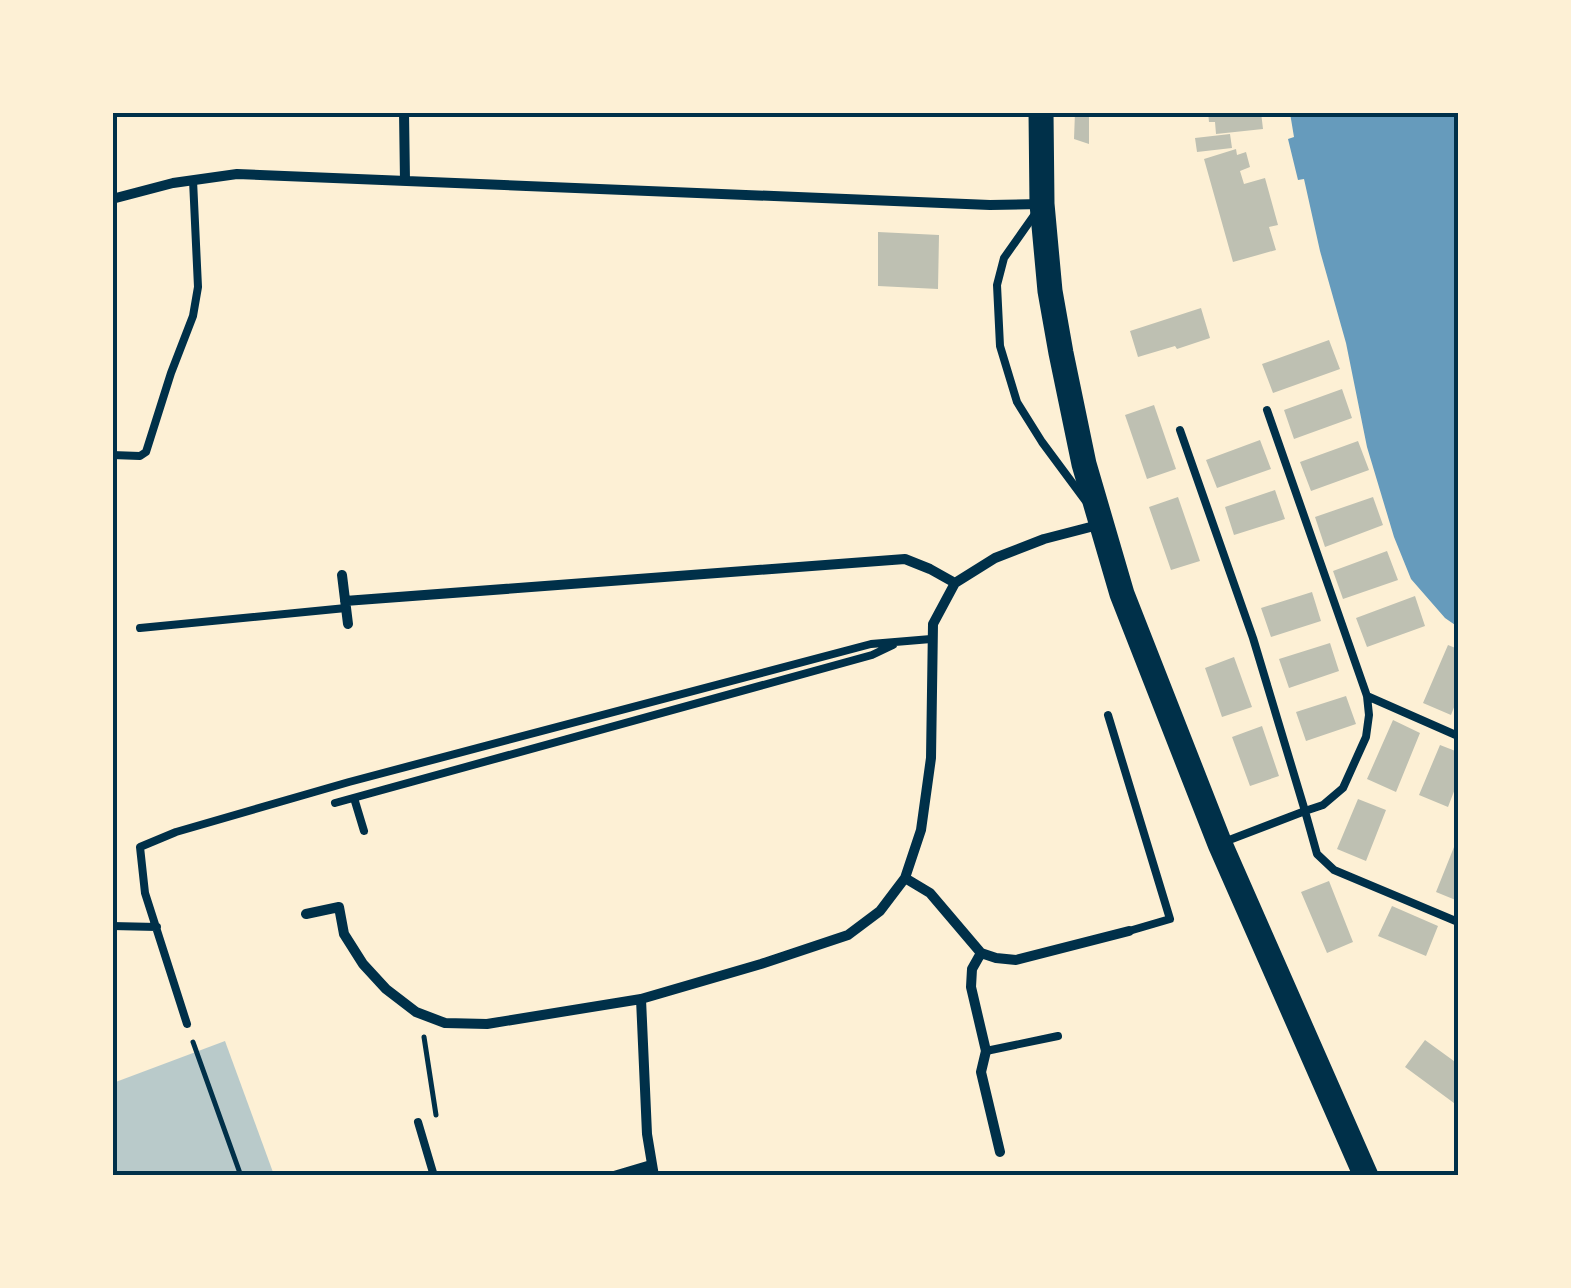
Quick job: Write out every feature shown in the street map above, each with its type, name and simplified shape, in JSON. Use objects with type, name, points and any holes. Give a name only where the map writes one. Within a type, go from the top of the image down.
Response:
[{"type":"main road","points":[[1041,112],[1042,204],[1050,291],[1084,464],[1122,594],[1220,844],[1366,1176]]},
{"type":"street","points":[[404,112],[405,181]]},
{"type":"street","points":[[112,199],[172,183],[238,174],[1042,204]]},
{"type":"street","points":[[306,914],[338,906],[344,934],[363,964],[386,989],[421,1014],[445,1022],[488,1024],[641,999],[848,935],[880,912],[905,878],[921,830],[931,758],[933,624],[955,583],[996,558],[1044,539],[1102,524]]},
{"type":"street","points":[[346,604],[905,559],[955,583]]},
{"type":"street","points":[[342,575],[348,624]]},
{"type":"street","points":[[905,878],[930,893],[981,952],[996,958],[1016,960],[1129,931]]},
{"type":"street","points":[[981,952],[972,969],[972,987],[986,1050],[981,1072],[1000,1152]]},
{"type":"street","points":[[614,1176],[652,1170],[641,999]]},
{"type":"lane","points":[[112,455],[140,456],[146,452],[192,316],[198,287],[193,180]]},
{"type":"lane","points":[[1042,204],[1004,258],[997,286],[1000,346],[1017,402],[1102,524]]},
{"type":"lane","points":[[1220,844],[1323,804],[1344,788],[1366,738],[1369,715],[1366,696],[1267,410]]},
{"type":"lane","points":[[1180,430],[1253,638],[1317,854],[1334,870],[1458,922]]},
{"type":"lane","points":[[140,628],[346,604]]},
{"type":"lane","points":[[187,1024],[145,892],[140,847],[176,832],[349,782],[871,644],[932,639]]},
{"type":"lane","points":[[335,803],[872,654],[896,643]]},
{"type":"lane","points":[[1366,696],[1458,736]]},
{"type":"lane","points":[[1108,715],[1170,919],[1129,931]]},
{"type":"lane","points":[[354,798],[364,831]]},
{"type":"lane","points":[[112,926],[157,927]]},
{"type":"lane","points":[[986,1050],[1058,1036]]},
{"type":"lane","points":[[418,1122],[434,1176]]},
{"type":"path","points":[[421,1014],[438,1130]]},
{"type":"path","points":[[187,1024],[241,1176]]},
{"type":"shaded area","points":[[225,1041],[274,1175],[113,1176],[113,1083]]},
{"type":"water","points":[[1290,113],[1458,113],[1458,627],[1411,579],[1394,537],[1367,447],[1346,343],[1304,179],[1298,180],[1288,139],[1294,137]]},
{"type":"building","points":[[1075,112],[1089,112],[1089,144],[1074,139]]},
{"type":"building","points":[[1208,112],[1261,112],[1263,129],[1216,134],[1215,122],[1209,122]]},
{"type":"building","points":[[1230,134],[1232,148],[1197,152],[1195,138]]},
{"type":"building","points":[[1236,149],[1237,155],[1246,152],[1250,167],[1240,171],[1244,184],[1265,178],[1278,225],[1269,227],[1276,250],[1233,262],[1204,159]]},
{"type":"building","points":[[878,232],[939,235],[938,289],[878,286]]},
{"type":"building","points":[[1201,308],[1210,338],[1138,357],[1130,331]]},
{"type":"building","points":[[1329,340],[1340,369],[1273,393],[1262,364]]},
{"type":"building","points":[[1342,389],[1352,418],[1294,439],[1284,410]]},
{"type":"building","points":[[1154,405],[1176,469],[1147,479],[1125,415]]},
{"type":"building","points":[[1260,440],[1271,469],[1217,488],[1206,460]]},
{"type":"building","points":[[1358,441],[1369,470],[1311,491],[1300,462]]},
{"type":"building","points":[[1275,490],[1285,519],[1234,535],[1225,507]]},
{"type":"building","points":[[1178,497],[1200,561],[1171,570],[1149,507]]},
{"type":"building","points":[[1373,497],[1383,525],[1325,547],[1315,517]]},
{"type":"building","points":[[1387,551],[1398,580],[1343,599],[1333,571]]},
{"type":"building","points":[[1312,592],[1321,621],[1271,637],[1261,608]]},
{"type":"building","points":[[1415,596],[1425,626],[1367,647],[1356,618]]},
{"type":"building","points":[[1330,643],[1339,671],[1289,688],[1279,659]]},
{"type":"building","points":[[1448,645],[1458,649],[1458,697],[1451,715],[1423,703]]},
{"type":"building","points":[[1234,657],[1252,707],[1222,717],[1205,668]]},
{"type":"building","points":[[1346,696],[1356,724],[1306,741],[1296,712]]},
{"type":"building","points":[[1393,720],[1420,733],[1396,792],[1367,779]]},
{"type":"building","points":[[1262,726],[1279,776],[1250,786],[1232,737]]},
{"type":"building","points":[[1440,745],[1458,752],[1458,781],[1448,807],[1419,795]]},
{"type":"building","points":[[1358,799],[1386,810],[1366,861],[1337,849]]},
{"type":"building","points":[[1458,837],[1458,901],[1436,892]]},
{"type":"building","points":[[1329,881],[1353,942],[1327,953],[1301,892]]},
{"type":"building","points":[[1392,906],[1438,926],[1426,956],[1378,936]]},
{"type":"building","points":[[1425,1040],[1458,1064],[1458,1106],[1405,1067]]}]
